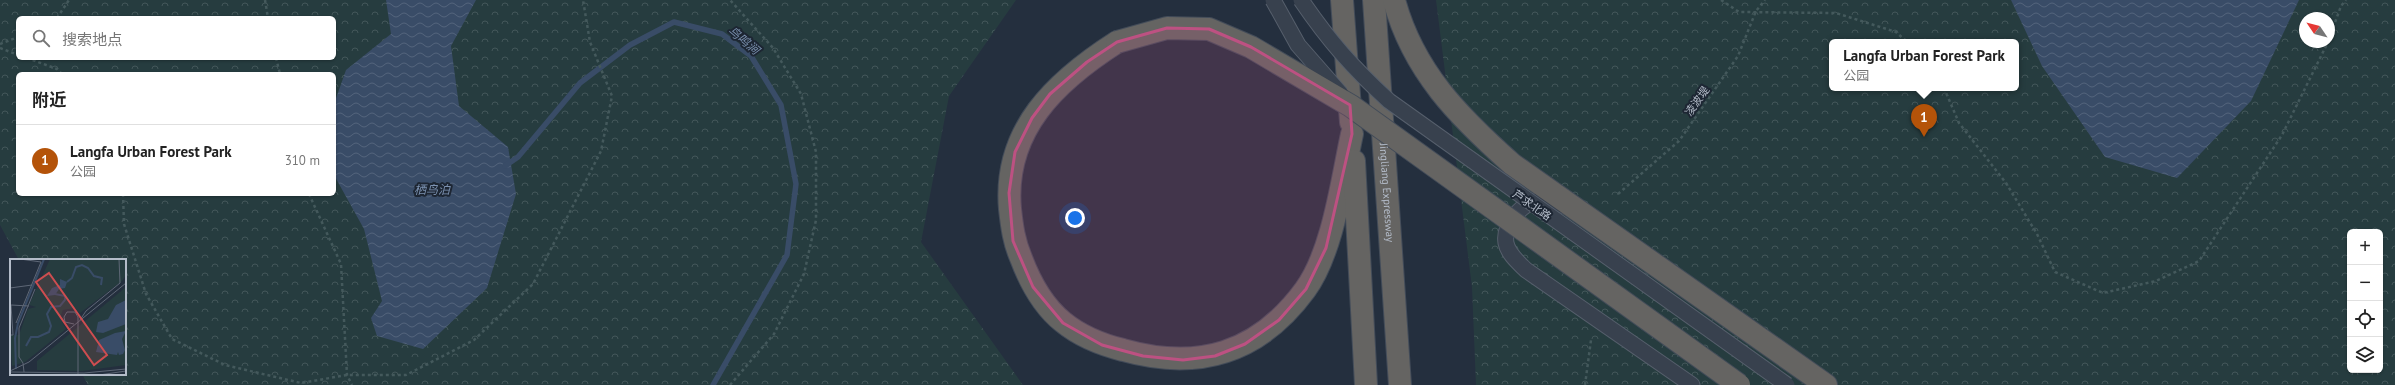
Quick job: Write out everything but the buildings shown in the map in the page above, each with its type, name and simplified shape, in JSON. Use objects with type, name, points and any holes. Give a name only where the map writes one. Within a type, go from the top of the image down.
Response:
[{"type":"highway","points":[[1342,0],[1352,134],[1366,385]]},
{"type":"highway","name":"Jingliang Expressway","points":[[1374,0],[1400,385]]},
{"type":"highway","points":[[1394,0],[1411,46],[1435,86],[1465,122],[1512,164],[1826,385]]},
{"type":"highway","points":[[1352,134],[1326,248],[1306,289],[1278,320],[1245,344],[1214,356],[1183,360],[1143,356],[1102,345],[1063,322],[1033,287],[1014,241],[1009,193],[1015,152],[1032,118],[1055,89],[1087,62],[1117,42],[1167,28],[1209,29],[1250,47],[1351,106],[1739,385]]},
{"type":"street","points":[[1273,0],[1298,45],[1351,106]]},
{"type":"street","name":"芦求北路","points":[[1301,0],[1330,42],[1354,69],[1389,101],[1787,385]]},
{"type":"street","points":[[1579,211],[1557,203],[1537,201],[1520,210],[1508,227],[1506,242],[1512,255],[1526,270],[1692,385]]},
{"type":"path","points":[[58,16],[69,0]]},
{"type":"path","points":[[265,0],[268,16]]},
{"type":"path","points":[[123,196],[124,224],[146,294],[172,339],[225,365],[301,383],[347,375],[406,375],[474,340],[533,284],[601,151],[612,96],[590,42],[583,0]]},
{"type":"path","points":[[730,0],[773,48],[801,94],[816,152],[816,220],[804,274],[774,334],[730,385]]},
{"type":"path","points":[[1721,0],[1739,12],[1836,13],[1896,32],[1904,39]]},
{"type":"path","name":"凌波堤","points":[[1618,194],[1679,141],[1738,56],[1756,11],[1765,0]]},
{"type":"path","points":[[2335,22],[2341,6],[2346,0]]},
{"type":"path","points":[[0,44],[16,38]]},
{"type":"path","points":[[0,48],[16,54]]},
{"type":"path","points":[[1945,91],[1959,123],[2006,183],[2038,234],[2055,272],[2103,293],[2156,281],[2199,260],[2282,135],[2325,48]]},
{"type":"path","points":[[32,60],[57,69],[60,72]]},
{"type":"path","points":[[276,60],[280,72]]},
{"type":"path","points":[[310,196],[341,264],[347,375],[352,385]]},
{"type":"path","points":[[1585,385],[1591,340]]},
{"type":"highlighted area","points":[[1167,28],[1209,29],[1251,47],[1350,105],[1352,134],[1326,248],[1306,289],[1279,320],[1245,344],[1215,356],[1183,360],[1143,356],[1102,345],[1063,323],[1033,287],[1013,241],[1009,193],[1015,152],[1032,118],[1050,94],[1087,62],[1117,42]]},
{"type":"green space","points":[[0,0],[1016,0],[949,96],[921,242],[1023,385],[88,385],[83,375],[126,375],[126,259],[18,259],[0,225]]},
{"type":"green space","points":[[1436,0],[2395,0],[2395,385],[1476,385],[1472,287]]},
{"type":"water","name":"栖鸟泊","points":[[386,0],[476,0],[451,46],[459,106],[508,147],[516,194],[487,288],[423,349],[377,336],[371,318],[382,301],[364,229],[336,179],[336,98],[346,70],[391,34]]},
{"type":"water","points":[[2011,0],[2299,0],[2251,101],[2177,178],[2105,157],[2042,66]]},
{"type":"waterway","name":"鸟鸣涧","points":[[505,166],[518,157],[580,83],[630,45],[674,22],[722,34],[751,56],[781,105],[796,184],[787,255],[713,385]]},
{"type":"place","name":"Langfa Urban Forest Park","points":[[1924,137]]}]
